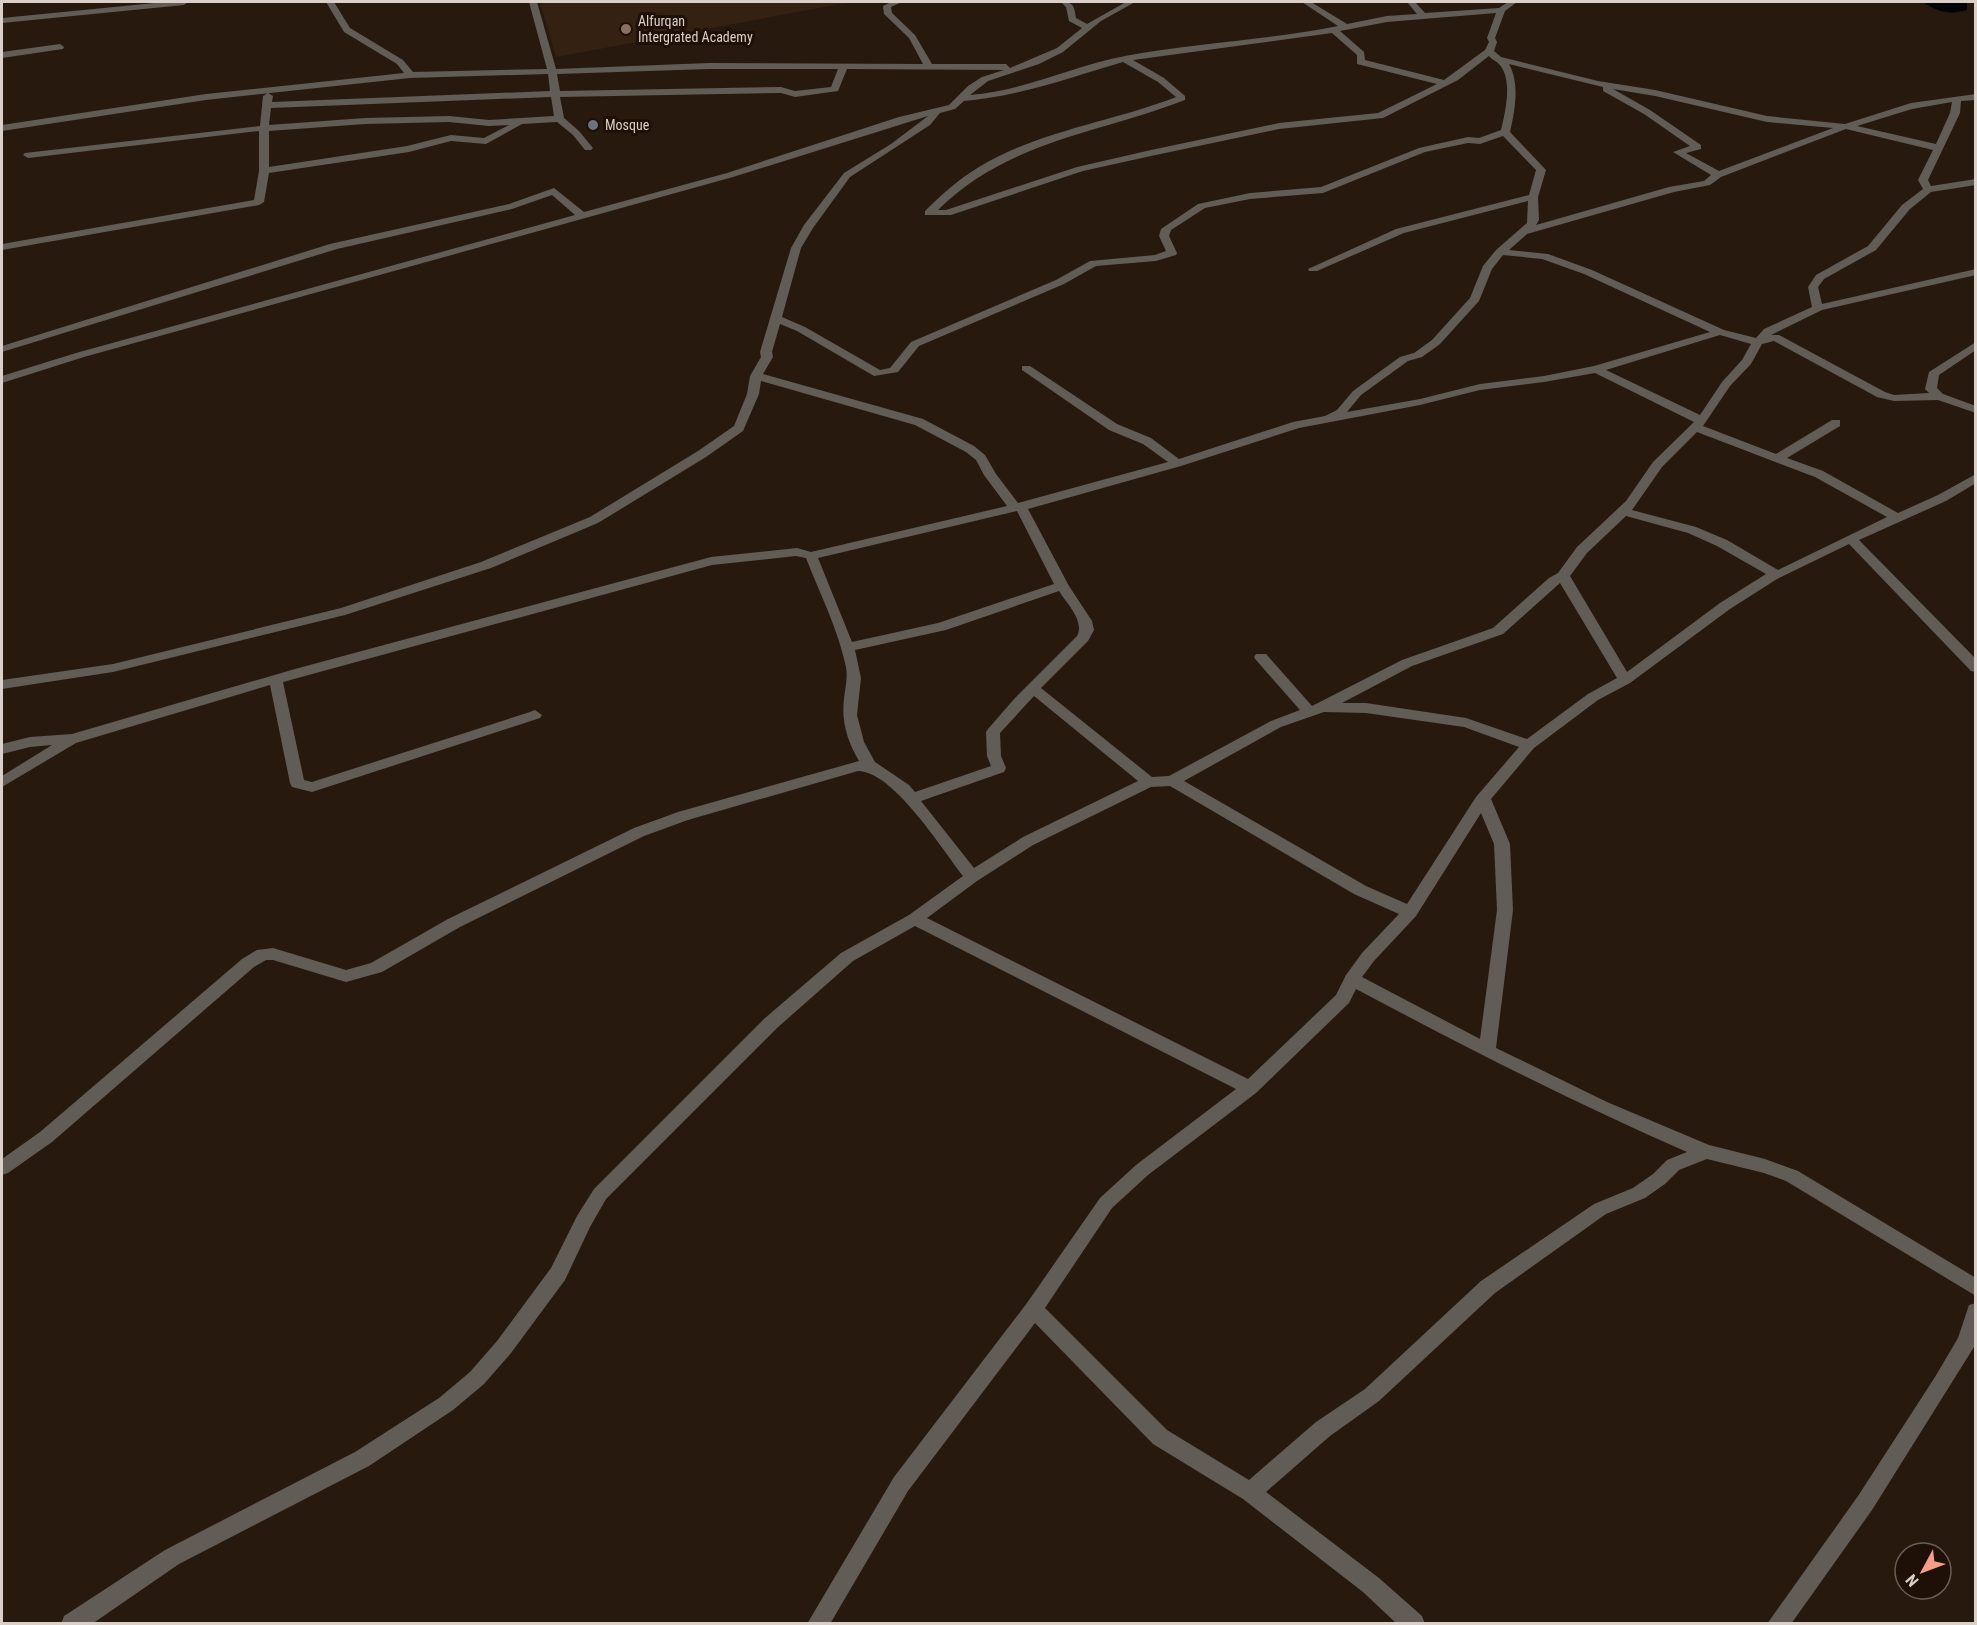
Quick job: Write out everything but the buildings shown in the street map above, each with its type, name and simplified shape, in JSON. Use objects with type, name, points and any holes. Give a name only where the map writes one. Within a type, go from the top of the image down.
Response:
[{"type":"street","points":[[2,21],[184,2]]},
{"type":"street","points":[[330,2],[347,30],[400,62],[410,75]]},
{"type":"street","points":[[533,2],[552,71],[559,119],[576,133],[588,148]]},
{"type":"street","points":[[898,2],[887,6],[888,14],[899,21],[917,41],[928,66]]},
{"type":"street","points":[[1065,2],[1070,6],[1072,19],[1087,27]]},
{"type":"street","points":[[2,380],[80,355],[730,175],[902,119],[952,107],[985,79],[1036,62],[1060,50],[1087,27],[1131,2]]},
{"type":"street","points":[[1306,2],[1344,26]]},
{"type":"street","points":[[1411,2],[1423,16]]},
{"type":"street","points":[[961,98],[1006,92],[1124,58],[1334,30],[1344,26],[1387,19],[1501,10],[1513,2]]},
{"type":"street","points":[[1492,54],[1492,32],[1501,10]]},
{"type":"street","points":[[1334,30],[1361,54],[1360,62],[1446,83]]},
{"type":"street","points":[[2,55],[60,47]]},
{"type":"street","points":[[1492,54],[1504,64],[1510,75],[1510,112],[1505,132]]},
{"type":"street","points":[[1124,58],[1161,80],[1182,98],[1017,150],[967,179],[928,213],[947,213],[1080,169],[1162,150],[1279,126],[1380,116],[1446,83],[1492,54],[1598,84],[1655,93],[1767,119],[1850,127],[1940,148]]},
{"type":"street","points":[[784,78],[795,94],[832,91],[835,90],[844,66]]},
{"type":"street","points":[[268,105],[555,94],[784,78],[844,66],[1016,68]]},
{"type":"street","points":[[2,128],[268,89],[410,75],[552,71],[784,78]]},
{"type":"street","points":[[1598,84],[1647,112],[1698,147],[1678,152],[1718,175]]},
{"type":"street","points":[[2,247],[254,204],[261,200],[268,89]]},
{"type":"street","points":[[1522,232],[1673,189],[1707,183],[1718,175],[1894,111],[1957,98],[1976,97]]},
{"type":"street","points":[[1928,190],[1923,180],[1955,113],[1957,98]]},
{"type":"street","points":[[2,685],[113,668],[345,611],[486,565],[594,520],[722,441],[739,428],[753,394],[756,376],[767,357],[766,352],[795,248],[808,226],[847,175],[927,123],[936,112]]},
{"type":"street","points":[[28,155],[264,128],[377,121],[525,122],[559,119]]},
{"type":"street","points":[[264,171],[409,149],[450,138],[486,141],[503,130],[525,122]]},
{"type":"street","points":[[1324,420],[1341,412],[1357,393],[1404,359],[1418,355],[1436,342],[1475,299],[1487,268],[1500,252],[1531,225],[1534,220],[1533,197],[1540,171],[1505,132]]},
{"type":"street","points":[[775,318],[801,329],[878,375],[894,370],[915,344],[1060,282],[1094,263],[1156,258],[1172,253],[1164,236],[1166,229],[1202,206],[1250,196],[1323,190],[1422,150],[1468,140],[1480,141],[1505,132]]},
{"type":"street","points":[[1818,308],[1813,287],[1820,277],[1872,248],[1906,207],[1928,190],[1976,182]]},
{"type":"street","points":[[2,349],[108,314],[205,288],[323,249],[512,206],[555,191],[581,215]]},
{"type":"street","points":[[1312,269],[1400,231],[1533,197]]},
{"type":"street","points":[[1500,252],[1544,256],[1588,272],[1720,333],[1758,342],[1775,337],[1881,395],[1894,398],[1939,396]]},
{"type":"street","points":[[72,1623],[172,1557],[362,1459],[446,1404],[477,1378],[504,1347],[558,1274],[583,1222],[600,1194],[771,1023],[847,957],[915,919],[972,877],[1028,841],[1149,782],[1172,782],[1276,724],[1316,709],[1407,663],[1498,632],[1554,581],[1563,576],[1582,550],[1631,504],[1657,465],[1699,424],[1726,384],[1747,362],[1758,342],[1768,331],[1818,308],[1976,272]]},
{"type":"street","points":[[2,749],[30,742],[72,740],[276,680],[711,561],[797,552],[812,556],[910,534],[1177,464],[1254,437],[1480,387],[1544,379],[1596,369],[1720,333]]},
{"type":"street","points":[[1976,345],[1933,374],[1931,389],[1939,396],[1976,410]]},
{"type":"street","points":[[1026,368],[1113,427],[1147,441],[1177,464]]},
{"type":"street","points":[[1596,369],[1699,424],[1819,474],[1898,518]]},
{"type":"street","points":[[756,376],[919,422],[970,449],[981,458],[990,475],[1018,507],[1084,621],[1087,630],[1083,638],[993,732],[994,756],[999,768],[911,799]]},
{"type":"street","points":[[1779,458],[1836,423]]},
{"type":"street","points":[[818,1623],[901,1484],[1034,1309],[1106,1203],[1142,1170],[1250,1088],[1342,999],[1352,979],[1368,957],[1410,912],[1483,799],[1529,745],[1593,697],[1625,680],[1725,606],[1775,574],[1778,575],[1942,498],[1976,478]]},
{"type":"street","points":[[1622,512],[1692,530],[1722,543],[1775,574]]},
{"type":"street","points":[[1851,539],[1976,668]]},
{"type":"street","points":[[812,556],[848,647],[855,684],[851,695],[851,729],[858,749],[870,766],[895,780],[904,789],[972,877]]},
{"type":"street","points":[[1563,576],[1625,680]]},
{"type":"street","points":[[848,647],[941,627],[1062,586]]},
{"type":"street","points":[[1261,657],[1316,709],[1366,708],[1466,723],[1529,745]]},
{"type":"street","points":[[276,680],[297,783],[312,787],[535,715]]},
{"type":"street","points":[[1033,688],[1149,782]]},
{"type":"street","points":[[2,782],[72,740]]},
{"type":"street","points":[[2,1167],[46,1137],[248,963],[263,954],[288,957],[346,976],[362,973],[376,968],[454,923],[639,832],[694,812],[858,766],[870,766]]},
{"type":"street","points":[[1172,782],[1360,890],[1410,912]]},
{"type":"street","points":[[1483,799],[1502,844],[1504,910],[1487,1051]]},
{"type":"street","points":[[915,919],[1250,1088]]},
{"type":"street","points":[[1352,979],[1487,1051],[1601,1107],[1706,1152],[1765,1166],[1792,1176],[1976,1288]]},
{"type":"street","points":[[1250,1492],[1310,1440],[1372,1395],[1488,1287],[1600,1209],[1639,1193],[1659,1179],[1672,1165],[1706,1152]]},
{"type":"street","points":[[1034,1309],[1160,1437],[1250,1492],[1371,1585],[1414,1623]]},
{"type":"street","points":[[1778,1623],[1865,1503],[1942,1383],[1967,1341],[1976,1311]]},
{"type":"shaded area","name":"Alfurqan Intergrated Academy","points":[[540,2],[851,2],[556,57]]},
{"type":"shaded area","points":[[1923,2],[1967,2],[1967,10],[1944,12]]},
{"type":"place","name":"Alfurqan Intergrated Academy","points":[[626,29]]},
{"type":"place","name":"Mosque","points":[[593,125]]}]
